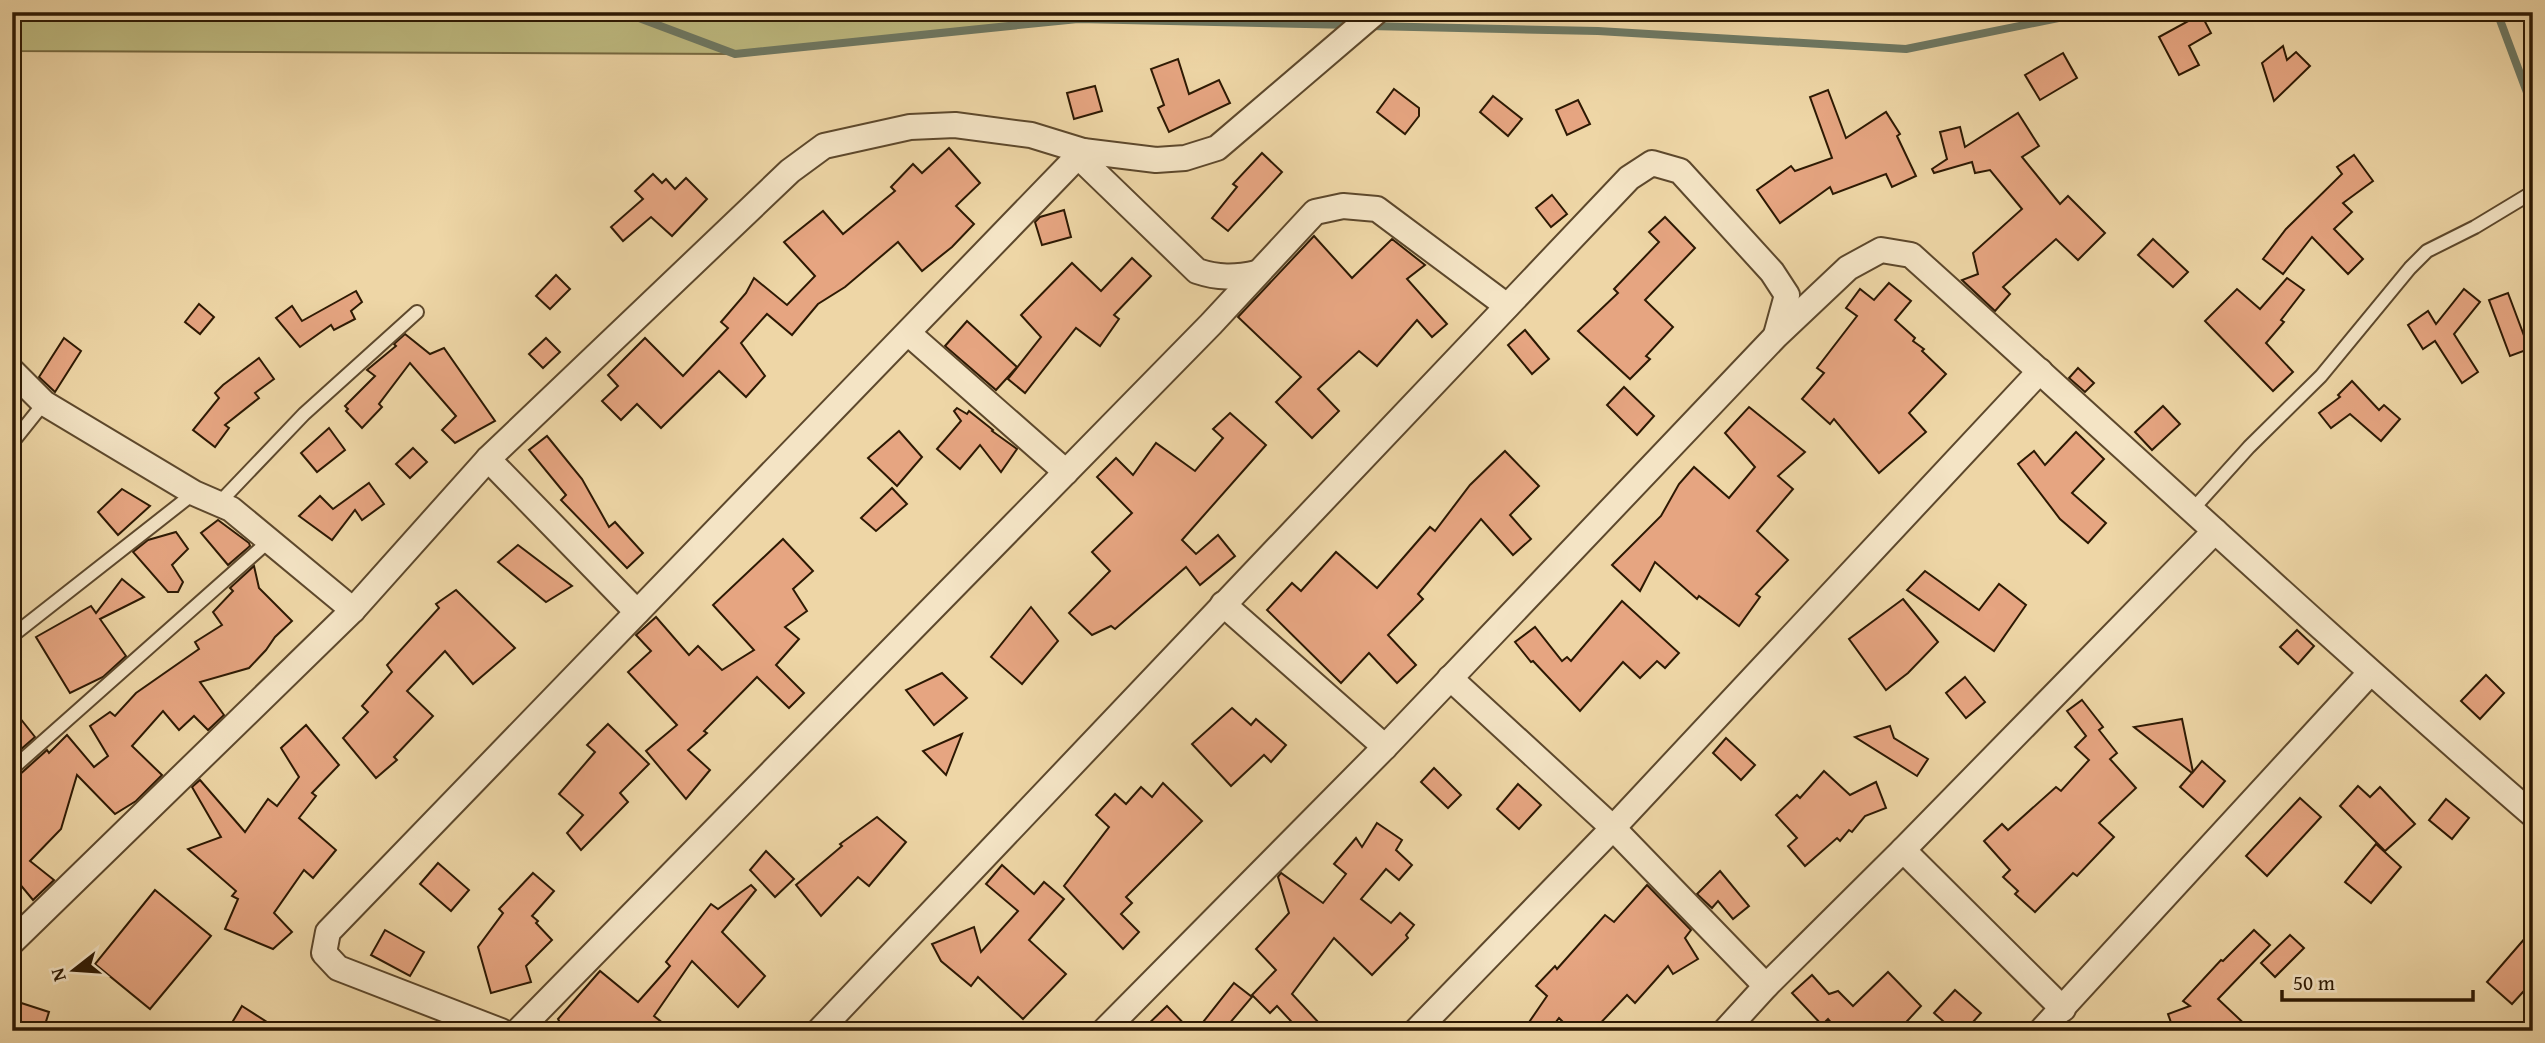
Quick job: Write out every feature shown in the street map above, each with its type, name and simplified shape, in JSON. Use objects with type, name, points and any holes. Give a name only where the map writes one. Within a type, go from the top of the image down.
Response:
[{"type":"street","points":[[12,942],[353,610],[488,459],[790,171],[824,146],[910,127],[956,125],[1031,135],[1081,153],[1156,160],[1185,158],[1217,148],[1376,12]]},
{"type":"street","points":[[1081,153],[1197,271],[1215,277],[1239,277],[1256,273]]},
{"type":"street","points":[[501,1031],[338,968],[324,953],[328,932],[1081,153]]},
{"type":"street","points":[[819,1031],[1629,178],[1652,163],[1680,171],[1772,272],[1787,295],[1776,337]]},
{"type":"street","points":[[518,1031],[1211,324],[1315,212],[1343,206],[1377,209],[1507,306]]},
{"type":"street","points":[[1104,1031],[1385,747],[1776,337],[1847,268],[1881,250],[1911,255],[2370,673],[2533,815]]},
{"type":"street","points":[[908,332],[1066,472]]},
{"type":"street","points":[[12,371],[44,403],[194,493],[231,509],[353,610]]},
{"type":"street","points":[[1416,1031],[1613,828],[2040,371]]},
{"type":"street","points":[[488,459],[637,612]]},
{"type":"street","points":[[1725,1031],[1766,986],[2215,531]]},
{"type":"street","points":[[1223,604],[1385,747]]},
{"type":"street","points":[[2041,1031],[2370,673]]},
{"type":"street","points":[[1450,678],[1613,828],[1766,986]]},
{"type":"street","points":[[1903,850],[2063,1009]]},
{"type":"lane","points":[[2193,509],[2249,447],[2322,376],[2427,251],[2475,227],[2533,192]]},
{"type":"lane","points":[[219,503],[304,414],[416,313]]},
{"type":"lane","points":[[12,443],[44,403]]},
{"type":"lane","points":[[12,636],[194,493]]},
{"type":"lane","points":[[12,769],[270,540]]},
{"type":"shaded area","points":[[12,12],[1323,12],[1309,24],[1078,19],[734,54],[12,51]]},
{"type":"building","points":[[2201,14],[2211,33],[2189,46],[2199,65],[2179,75],[2159,37]]},
{"type":"building","points":[[2283,46],[2287,60],[2296,52],[2310,66],[2274,101],[2262,63]]},
{"type":"building","points":[[2063,53],[2077,78],[2040,100],[2025,75]]},
{"type":"building","points":[[1178,59],[1189,94],[1219,80],[1230,103],[1169,132],[1158,108],[1164,105],[1151,69]]},
{"type":"building","points":[[1095,86],[1102,111],[1074,119],[1067,93]]},
{"type":"building","points":[[1394,89],[1419,108],[1419,116],[1405,134],[1377,112]]},
{"type":"building","points":[[1828,90],[1846,138],[1886,112],[1900,134],[1897,136],[1916,176],[1892,187],[1886,174],[1833,194],[1830,187],[1780,223],[1757,190],[1791,166],[1795,171],[1832,158],[1810,97]]},
{"type":"building","points":[[1493,96],[1522,119],[1508,136],[1480,112]]},
{"type":"building","points":[[1578,100],[1590,124],[1567,135],[1556,110]]},
{"type":"building","points":[[2018,113],[2039,146],[2022,157],[2060,204],[2068,196],[2105,233],[2078,260],[2056,239],[2003,287],[2010,294],[1995,311],[1962,280],[1978,274],[1973,253],[2022,209],[1990,170],[1975,173],[1972,162],[1934,173],[1932,169],[1947,159],[1940,132],[1960,127],[1965,147]]},
{"type":"building","points":[[949,148],[980,183],[956,206],[974,224],[952,247],[922,271],[898,242],[845,287],[818,304],[792,335],[767,314],[741,343],[765,376],[746,397],[719,371],[661,428],[637,404],[621,420],[602,401],[618,386],[608,375],[645,338],[683,376],[728,328],[721,322],[746,293],[754,278],[787,305],[815,276],[784,242],[823,211],[843,234],[895,191],[891,187],[913,164],[922,173]]},
{"type":"building","points":[[1262,153],[1282,172],[1228,231],[1212,218],[1237,187],[1233,184]]},
{"type":"building","points":[[2354,155],[2373,181],[2343,203],[2352,212],[2334,229],[2363,259],[2348,274],[2312,237],[2283,274],[2263,259],[2286,229],[2342,174],[2337,167]]},
{"type":"building","points":[[653,174],[662,183],[666,179],[675,189],[686,178],[707,199],[672,236],[651,217],[623,241],[611,227],[643,199],[635,191]]},
{"type":"building","points":[[1552,195],[1567,214],[1551,227],[1536,208]]},
{"type":"building","points":[[1064,210],[1071,237],[1042,245],[1035,222],[1040,217]]},
{"type":"building","points":[[1665,217],[1695,248],[1645,300],[1673,327],[1646,356],[1650,359],[1630,379],[1578,331],[1618,293],[1614,289],[1659,242],[1649,232]]},
{"type":"building","points":[[1314,236],[1352,278],[1392,239],[1425,265],[1407,279],[1447,324],[1432,337],[1417,320],[1377,366],[1359,351],[1318,389],[1339,411],[1312,438],[1276,402],[1301,377],[1238,317]]},
{"type":"building","points":[[2153,239],[2188,272],[2173,287],[2138,255]]},
{"type":"building","points":[[1132,258],[1151,276],[1114,315],[1119,319],[1100,346],[1076,328],[1025,393],[1008,379],[1041,337],[1021,315],[1072,263],[1101,291]]},
{"type":"building","points":[[556,275],[570,289],[550,309],[536,296]]},
{"type":"building","points":[[2287,278],[2304,290],[2281,320],[2284,322],[2266,343],[2293,372],[2273,391],[2205,321],[2237,289],[2260,309]]},
{"type":"building","points":[[1889,283],[1911,301],[1895,320],[1915,338],[1913,341],[1924,349],[1922,351],[1946,374],[1909,413],[1926,432],[1879,473],[1834,419],[1830,424],[1802,399],[1824,373],[1817,368],[1857,316],[1846,308],[1860,289],[1874,300]]},
{"type":"building","points":[[2464,289],[2480,302],[2454,334],[2478,372],[2462,383],[2435,341],[2423,349],[2408,325],[2428,311],[2436,324]]},
{"type":"building","points":[[356,291],[362,302],[351,311],[355,319],[334,330],[331,325],[300,347],[276,318],[292,306],[302,321]]},
{"type":"building","points":[[2508,293],[2529,349],[2510,356],[2489,300]]},
{"type":"building","points":[[199,304],[214,317],[200,334],[185,322]]},
{"type":"building","points":[[967,321],[1017,367],[996,390],[945,346]]},
{"type":"building","points":[[1525,330],[1549,359],[1532,374],[1508,345]]},
{"type":"building","points":[[405,334],[430,354],[444,348],[495,421],[455,443],[442,430],[456,416],[410,363],[379,404],[382,407],[362,428],[346,411],[348,409],[345,406],[375,376],[367,370],[396,346],[394,344]]},
{"type":"building","points":[[64,338],[81,351],[55,392],[39,377]]},
{"type":"building","points":[[546,338],[560,352],[543,368],[529,354]]},
{"type":"building","points":[[259,358],[274,379],[255,393],[259,398],[225,425],[229,428],[215,447],[193,430],[219,398],[215,393]]},
{"type":"building","points":[[2078,368],[2094,383],[2085,392],[2069,378]]},
{"type":"building","points":[[2352,381],[2379,410],[2384,405],[2400,419],[2381,441],[2350,414],[2331,428],[2319,413],[2340,397],[2338,395]]},
{"type":"building","points":[[1624,387],[1654,416],[1637,435],[1607,405]]},
{"type":"building","points":[[2163,406],[2180,424],[2152,450],[2135,432]]},
{"type":"building","points":[[1749,407],[1805,452],[1778,476],[1793,489],[1757,531],[1788,560],[1756,594],[1760,597],[1739,626],[1699,596],[1697,599],[1655,562],[1640,591],[1612,565],[1661,516],[1679,484],[1694,467],[1729,498],[1755,467],[1725,433]]},
{"type":"building","points":[[957,408],[967,414],[969,411],[1017,449],[1001,472],[980,445],[960,469],[937,449],[961,421],[954,411]]},
{"type":"building","points":[[1230,413],[1266,445],[1182,540],[1196,554],[1218,535],[1235,556],[1200,585],[1186,567],[1115,629],[1111,626],[1092,635],[1069,613],[1110,571],[1092,552],[1132,513],[1097,477],[1116,458],[1133,475],[1156,443],[1195,471],[1223,438],[1213,429]]},
{"type":"building","points":[[329,428],[345,450],[317,472],[301,453]]},
{"type":"building","points":[[899,431],[922,457],[897,486],[868,458]]},
{"type":"building","points":[[2076,432],[2104,459],[2072,493],[2106,523],[2088,543],[2060,519],[2018,464],[2034,451],[2045,465]]},
{"type":"building","points":[[547,436],[582,479],[609,527],[615,522],[643,553],[627,568],[561,500],[566,495],[529,450]]},
{"type":"building","points":[[413,448],[427,462],[410,478],[396,464]]},
{"type":"building","points":[[1505,451],[1539,486],[1510,515],[1531,539],[1513,555],[1481,519],[1418,594],[1423,599],[1388,635],[1416,665],[1397,683],[1369,653],[1341,683],[1267,610],[1292,583],[1301,591],[1336,552],[1377,588],[1430,527],[1435,531],[1470,485]]},
{"type":"building","points":[[369,483],[384,504],[362,520],[355,510],[332,540],[299,516],[320,496],[333,509]]},
{"type":"building","points":[[892,488],[907,504],[876,531],[861,518]]},
{"type":"building","points":[[122,489],[150,506],[118,535],[98,512]]},
{"type":"building","points":[[218,520],[250,546],[228,565],[201,533]]},
{"type":"building","points":[[176,532],[188,549],[172,565],[183,582],[178,592],[168,592],[133,552],[148,540]]},
{"type":"building","points":[[783,539],[813,571],[793,589],[807,611],[785,627],[799,639],[776,665],[804,693],[789,708],[757,677],[704,731],[707,733],[688,750],[710,770],[686,799],[646,751],[677,725],[628,672],[651,651],[636,635],[656,617],[689,655],[698,646],[722,670],[754,650],[713,605]]},
{"type":"building","points":[[518,545],[572,586],[546,602],[498,562]]},
{"type":"building","points":[[254,566],[259,588],[292,621],[249,668],[200,682],[224,715],[208,730],[194,716],[179,730],[163,711],[132,746],[162,775],[136,801],[115,814],[77,775],[61,829],[30,861],[54,880],[33,900],[14,877],[12,878],[12,778],[18,776],[47,750],[49,753],[67,735],[94,767],[108,756],[90,726],[110,712],[115,716],[136,693],[199,649],[195,642],[222,625],[213,612],[233,591],[230,588]]},
{"type":"building","points":[[1925,571],[1979,610],[1999,584],[2026,605],[1994,651],[1907,590]]},
{"type":"building","points":[[122,579],[144,597],[100,619],[126,656],[103,677],[70,693],[36,637],[91,606],[96,613]]},
{"type":"building","points":[[456,590],[515,648],[473,684],[445,651],[407,691],[433,716],[394,757],[397,760],[376,778],[343,738],[368,712],[362,706],[392,672],[387,665],[439,608],[436,604]]},
{"type":"building","points":[[1903,599],[1938,642],[1908,673],[1886,690],[1849,639]]},
{"type":"building","points":[[1622,601],[1679,653],[1665,668],[1657,661],[1640,678],[1623,662],[1580,711],[1515,642],[1535,627],[1562,661],[1567,657],[1571,661]]},
{"type":"building","points":[[1031,607],[1058,641],[1022,684],[991,657]]},
{"type":"building","points":[[2297,630],[2314,646],[2298,664],[2280,647]]},
{"type":"building","points":[[942,673],[967,698],[934,725],[906,690]]},
{"type":"building","points":[[2486,675],[2504,693],[2480,719],[2461,701]]},
{"type":"building","points":[[1965,677],[1985,702],[1966,718],[1946,693]]},
{"type":"building","points":[[2082,700],[2103,727],[2099,730],[2117,753],[2110,759],[2136,788],[2099,823],[2114,837],[2077,876],[2073,873],[2035,912],[2015,894],[2018,891],[2003,877],[2010,870],[1984,841],[2002,824],[2008,830],[2056,787],[2061,791],[2089,760],[2075,747],[2086,736],[2067,711]]},
{"type":"building","points":[[12,708],[35,737],[12,757]]},
{"type":"building","points":[[1232,708],[1251,725],[1256,719],[1286,745],[1271,762],[1264,755],[1231,786],[1192,744]]},
{"type":"building","points":[[2182,719],[2193,772],[2202,761],[2225,781],[2203,807],[2180,787],[2192,773],[2134,727]]},
{"type":"building","points":[[608,724],[649,764],[620,793],[628,802],[581,850],[567,833],[583,815],[559,794],[595,752],[587,745]]},
{"type":"building","points":[[306,725],[339,765],[312,793],[316,796],[299,818],[336,850],[313,878],[304,870],[274,913],[292,932],[273,949],[225,929],[238,899],[232,896],[236,891],[188,849],[221,837],[192,787],[200,780],[245,832],[268,799],[277,806],[299,777],[281,748]]},
{"type":"building","points":[[1890,726],[1894,738],[1928,759],[1917,776],[1855,737]]},
{"type":"building","points":[[962,734],[946,775],[923,751]]},
{"type":"building","points":[[1726,738],[1755,765],[1741,780],[1713,753]]},
{"type":"building","points":[[1434,768],[1461,795],[1448,808],[1421,782]]},
{"type":"building","points":[[1824,771],[1850,795],[1876,782],[1886,808],[1865,816],[1852,832],[1849,830],[1840,841],[1837,838],[1805,866],[1788,846],[1797,838],[1776,815],[1797,795],[1800,798]]},
{"type":"building","points":[[1163,783],[1202,821],[1126,897],[1132,903],[1121,914],[1139,932],[1123,949],[1064,886],[1109,827],[1096,815],[1115,794],[1126,804],[1141,787],[1152,797]]},
{"type":"building","points":[[1518,784],[1541,805],[1519,829],[1497,809]]},
{"type":"building","points":[[2358,786],[2370,797],[2380,787],[2415,824],[2385,851],[2340,806]]},
{"type":"building","points":[[2300,798],[2321,817],[2267,876],[2246,856]]},
{"type":"building","points":[[2446,799],[2469,818],[2452,839],[2429,820]]},
{"type":"building","points":[[877,817],[906,842],[869,886],[858,877],[821,916],[796,885],[842,846],[840,844]]},
{"type":"building","points":[[1377,823],[1402,840],[1396,850],[1412,865],[1399,880],[1386,869],[1361,899],[1391,923],[1400,913],[1414,925],[1406,935],[1408,938],[1372,975],[1334,938],[1292,994],[1320,1024],[1313,1031],[1300,1031],[1277,1006],[1270,1013],[1252,995],[1276,970],[1256,949],[1289,913],[1278,877],[1281,873],[1323,903],[1346,874],[1334,864],[1356,838],[1362,847]]},
{"type":"building","points":[[2376,844],[2401,867],[2371,903],[2345,882]]},
{"type":"building","points":[[766,851],[794,879],[775,897],[750,870]]},
{"type":"building","points":[[438,863],[469,890],[451,911],[420,884]]},
{"type":"building","points":[[1002,865],[1034,894],[1044,882],[1064,899],[1029,940],[1066,974],[1023,1019],[978,977],[971,986],[941,961],[932,944],[974,927],[981,952],[1018,911],[986,884]]},
{"type":"building","points":[[1720,871],[1749,906],[1733,919],[1718,901],[1712,908],[1697,894]]},
{"type":"building","points":[[533,873],[554,891],[532,916],[552,940],[526,966],[531,982],[491,993],[478,947],[503,913],[499,909]]},
{"type":"building","points":[[751,885],[756,890],[722,932],[765,976],[738,1007],[692,961],[654,1016],[673,1031],[564,1031],[558,1019],[600,971],[638,1002],[670,966],[666,962],[711,904],[718,909]]},
{"type":"building","points":[[1647,885],[1691,930],[1685,938],[1698,959],[1673,974],[1668,966],[1635,1003],[1627,995],[1593,1031],[1572,1031],[1559,1018],[1549,1031],[1523,1031],[1547,996],[1536,986],[1555,966],[1557,969],[1605,915],[1614,922]]},
{"type":"building","points":[[155,890],[211,936],[150,1009],[95,964]]},
{"type":"building","points":[[2533,929],[2533,981],[2512,1004],[2487,982]]},
{"type":"building","points":[[385,930],[424,952],[410,976],[371,955]]},
{"type":"building","points":[[2254,930],[2270,945],[2218,999],[2252,1031],[2174,1031],[2168,1014],[2190,1006],[2183,1001],[2221,960]]},
{"type":"building","points":[[2290,935],[2304,948],[2275,977],[2261,963]]},
{"type":"building","points":[[1888,972],[1921,1006],[1898,1031],[1838,1031],[1828,1019],[1822,1025],[1792,993],[1812,975],[1829,994],[1838,991],[1853,1006]]},
{"type":"building","points":[[1234,983],[1252,997],[1223,1031],[1196,1031]]},
{"type":"building","points":[[1955,990],[1981,1013],[1965,1031],[1954,1031],[1934,1013]]},
{"type":"building","points":[[12,1000],[49,1012],[43,1031],[28,1031],[12,1019]]},
{"type":"building","points":[[242,1006],[281,1031],[227,1031]]},
{"type":"building","points":[[1167,1006],[1191,1031],[1141,1031]]},
{"type":"waterway","points":[[623,12],[735,54],[1078,19],[1353,25]]},
{"type":"waterway","points":[[1369,26],[1598,31],[1906,49],[2088,12]]},
{"type":"waterway","points":[[2497,12],[2533,115]]}]
